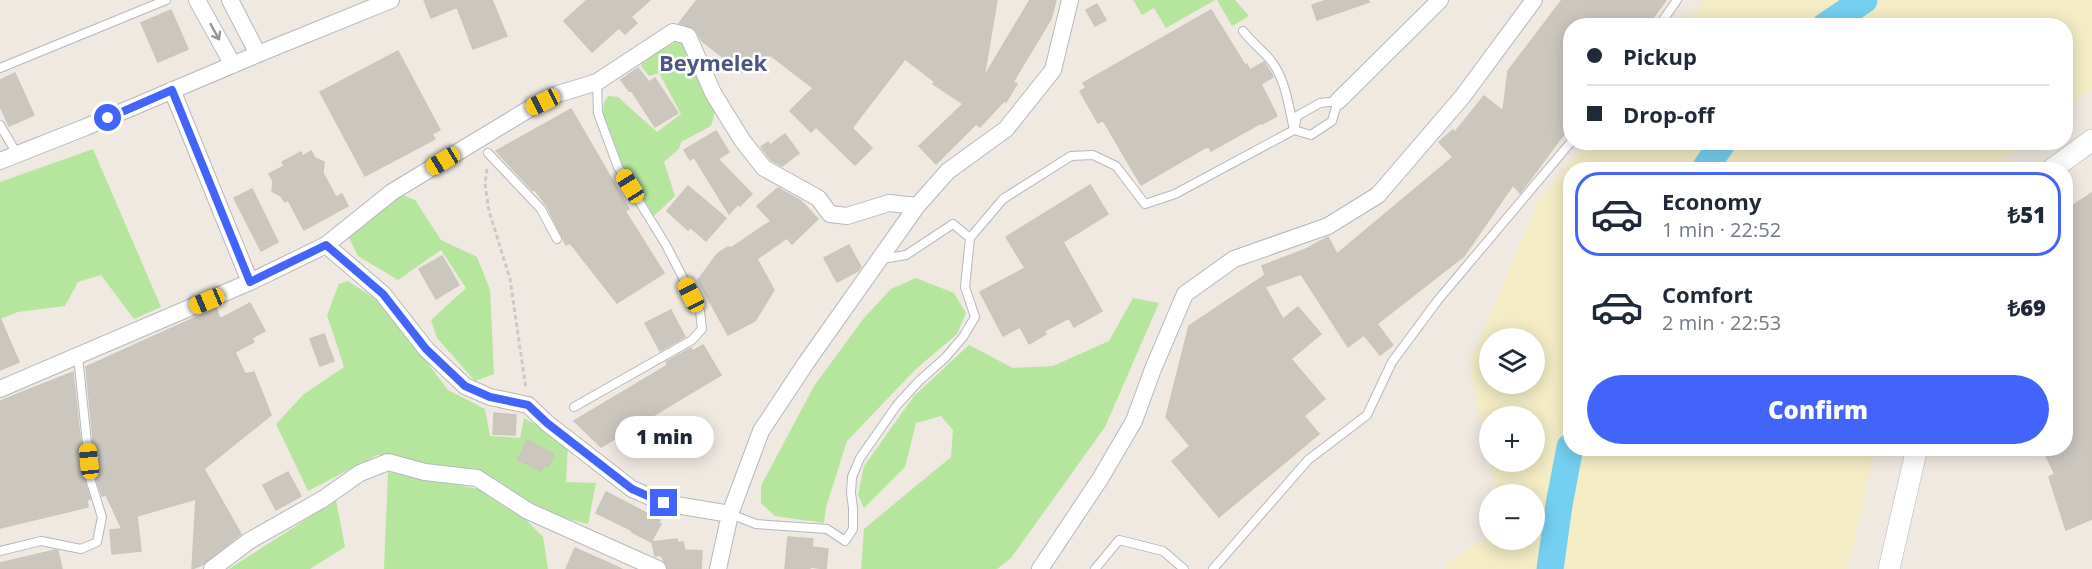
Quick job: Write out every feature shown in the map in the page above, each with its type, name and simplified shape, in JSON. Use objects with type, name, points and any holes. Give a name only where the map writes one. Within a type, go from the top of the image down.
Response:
[{"type":"street","points":[[197,0],[233,65]]},
{"type":"street","points":[[230,0],[258,54]]},
{"type":"street","points":[[0,161],[391,0]]},
{"type":"street","points":[[718,569],[730,514],[761,431],[917,206],[948,171],[1006,129],[1053,69],[1070,0]]},
{"type":"street","points":[[1040,569],[1100,479],[1134,421],[1185,294],[1234,259],[1328,226],[1378,195],[1463,96],[1534,0]]},
{"type":"street","points":[[1338,101],[1437,1]]},
{"type":"street","points":[[0,389],[250,282],[326,245],[392,192],[529,109],[558,94],[597,82],[672,32],[688,36],[713,93],[742,140],[764,168],[818,198],[830,214],[847,216],[888,203],[917,206]]},
{"type":"street","points":[[172,90],[250,282]]},
{"type":"street","points":[[2062,162],[2092,140]]},
{"type":"street","points":[[326,245],[383,294],[426,349],[465,386],[490,397],[528,405],[547,423],[632,489],[664,503],[730,514]]},
{"type":"street","points":[[1889,569],[1915,456]]},
{"type":"street","points":[[212,569],[249,542],[323,499],[360,473],[388,462],[425,472],[477,478],[528,511],[658,569]]},
{"type":"lane","points":[[0,68],[166,0]]},
{"type":"lane","points":[[1665,18],[1677,0]]},
{"type":"lane","points":[[1243,31],[1252,43],[1272,61],[1281,77],[1294,130]]},
{"type":"lane","points":[[574,407],[692,340],[702,329],[700,311],[666,245],[618,167],[598,113],[597,82]]},
{"type":"lane","points":[[730,514],[756,524],[827,529],[845,541],[853,529],[852,477],[860,458],[897,405],[945,358],[963,337],[975,317],[965,287],[970,238],[1003,199],[1071,156],[1093,155],[1116,166],[1145,204],[1175,194],[1294,130],[1311,135],[1332,121],[1338,101],[1320,103],[1297,116],[1294,130]]},
{"type":"lane","points":[[0,125],[17,154]]},
{"type":"lane","points":[[1213,569],[1308,460],[1367,415],[1392,362],[1411,335],[1564,150]]},
{"type":"lane","points":[[488,153],[541,209],[557,238]]},
{"type":"lane","points":[[881,259],[906,255],[953,224],[970,238]]},
{"type":"lane","points":[[0,551],[41,541],[81,549],[97,542],[102,517],[91,482],[78,356]]},
{"type":"lane","points":[[1095,569],[1119,540],[1163,551],[1184,569]]},
{"type":"path","points":[[488,153],[485,184],[489,211],[510,279],[528,405]]},
{"type":"green space","points":[[1133,0],[1215,0],[1166,28],[1154,8],[1142,15]]},
{"type":"green space","points":[[1217,0],[1235,0],[1249,16],[1232,26]]},
{"type":"green space","points":[[679,40],[688,47],[716,108],[711,126],[681,142],[679,149],[664,162],[675,196],[654,216],[626,174],[603,113],[604,102],[608,96],[618,97],[657,132],[681,114],[659,73],[649,76],[641,66],[642,61]]},
{"type":"green space","points":[[93,149],[161,307],[134,319],[101,275],[78,282],[65,306],[18,312],[0,319],[0,182]]},
{"type":"green space","points":[[403,195],[415,200],[441,240],[477,257],[490,290],[494,374],[475,381],[437,338],[431,320],[466,288],[441,250],[398,280],[358,256],[348,236]]},
{"type":"green space","points":[[916,278],[954,293],[966,313],[957,334],[916,369],[847,441],[826,507],[824,523],[775,516],[761,503],[761,486],[814,386],[864,318],[891,289]]},
{"type":"green space","points":[[348,281],[383,304],[448,390],[485,409],[490,436],[520,438],[524,418],[552,433],[568,447],[566,482],[596,483],[588,524],[544,513],[439,467],[377,455],[308,491],[276,424],[304,394],[344,367],[327,315],[339,284]]},
{"type":"green space","points":[[1133,298],[1159,303],[1105,427],[1011,558],[997,569],[861,569],[864,529],[951,457],[953,430],[941,416],[916,423],[905,467],[864,508],[858,495],[864,466],[914,396],[969,345],[1013,368],[1053,366],[1109,341]]},
{"type":"green space","points":[[388,472],[479,489],[523,517],[543,537],[548,569],[384,569]]},
{"type":"green space","points":[[336,500],[345,547],[310,569],[229,569]]},
{"type":"sand","points":[[1704,0],[2092,0],[2092,89],[2073,104],[2073,18],[1690,18]]},
{"type":"sand","points":[[1581,150],[2015,150],[1999,162],[1571,162]]},
{"type":"sand","points":[[1563,172],[1563,456],[1873,456],[1848,569],[1444,569],[1447,564],[1479,543],[1479,550],[1545,550],[1545,484],[1495,484],[1492,472],[1545,472],[1545,406],[1479,406],[1479,412],[1469,364],[1479,341],[1479,394],[1545,394],[1545,328],[1484,328],[1538,202]]},
{"type":"building","points":[[424,0],[492,0],[507,36],[473,49],[457,7],[431,18]]},
{"type":"building","points":[[587,0],[650,0],[631,17],[637,23],[625,34],[619,28],[592,52],[564,21]]},
{"type":"building","points":[[697,0],[997,0],[984,77],[1030,0],[1056,0],[1051,19],[1013,82],[1017,84],[1006,102],[1004,101],[980,127],[976,124],[936,164],[919,146],[963,104],[933,84],[935,82],[905,59],[852,128],[872,148],[855,165],[816,127],[811,132],[790,111],[813,88],[770,55],[742,72],[702,41],[694,28],[679,23]]},
{"type":"building","points":[[1327,0],[1368,0],[1369,2],[1317,20],[1312,5]]},
{"type":"building","points":[[1562,0],[1666,0],[1653,18],[1563,18],[1563,135],[1520,193],[1513,185],[1464,256],[1377,324],[1393,345],[1380,355],[1364,335],[1348,347],[1301,274],[1265,287],[1283,319],[1298,307],[1321,334],[1291,359],[1325,399],[1304,416],[1319,434],[1219,517],[1172,461],[1190,446],[1166,417],[1189,326],[1265,275],[1262,266],[1306,249],[1328,237],[1337,254],[1453,157],[1439,142],[1453,130],[1455,132],[1484,96],[1503,111],[1508,71]]},
{"type":"building","points":[[1097,4],[1106,20],[1095,26],[1086,10]]},
{"type":"building","points":[[171,10],[188,49],[158,62],[141,23]]},
{"type":"building","points":[[1211,10],[1245,65],[1247,64],[1250,70],[1264,62],[1271,73],[1273,77],[1261,84],[1277,116],[1211,151],[1208,146],[1141,185],[1103,120],[1098,123],[1080,91],[1086,88],[1083,83]]},
{"type":"building","points":[[398,51],[440,130],[432,134],[435,139],[365,176],[320,92]]},
{"type":"building","points":[[638,68],[649,82],[655,78],[678,113],[655,127],[631,90],[629,91],[621,80]]},
{"type":"building","points":[[15,73],[34,115],[9,126],[0,106],[0,80]]},
{"type":"building","points":[[571,109],[629,209],[625,211],[664,273],[617,303],[570,243],[566,245],[547,206],[534,189],[532,190],[496,151]]},
{"type":"building","points":[[716,131],[729,152],[718,159],[752,194],[729,214],[694,157],[690,160],[684,150]]},
{"type":"building","points":[[785,134],[799,153],[782,166],[771,160],[761,147],[768,142],[770,145]]},
{"type":"building","points":[[311,151],[315,158],[324,162],[323,173],[336,197],[342,194],[348,206],[304,230],[288,200],[285,202],[281,196],[272,191],[273,181],[269,174],[284,166],[282,162],[301,152],[303,156]]},
{"type":"building","points":[[1090,185],[1108,214],[1063,242],[1102,311],[1074,327],[1069,318],[1044,331],[1046,334],[1029,344],[1020,327],[1003,336],[980,292],[1025,268],[1006,237]]},
{"type":"building","points":[[688,186],[726,218],[706,241],[690,227],[688,230],[667,211]]},
{"type":"building","points":[[778,188],[801,201],[818,219],[792,244],[787,238],[757,259],[774,290],[755,321],[728,335],[698,280],[718,253],[728,247],[731,248],[771,221],[757,206]]},
{"type":"building","points":[[252,189],[278,242],[261,251],[234,198]]},
{"type":"building","points":[[2092,193],[2092,519],[2066,530],[2049,477],[2055,474],[2046,456],[2073,456],[2073,205]]},
{"type":"building","points":[[849,245],[861,267],[858,271],[837,282],[824,258]]},
{"type":"building","points":[[442,256],[459,285],[436,299],[419,269]]},
{"type":"building","points":[[250,303],[265,331],[252,338],[254,342],[235,352],[245,374],[254,372],[271,415],[204,469],[241,534],[202,565],[192,569],[196,499],[137,516],[141,551],[112,554],[110,530],[122,529],[106,495],[102,496],[97,481],[86,367],[216,308],[220,319]]},
{"type":"building","points":[[671,310],[685,337],[660,351],[645,323]]},
{"type":"building","points":[[0,318],[19,362],[0,370]]},
{"type":"building","points":[[324,334],[334,361],[320,366],[310,339]]},
{"type":"building","points":[[703,345],[721,375],[601,447],[574,421],[668,365],[666,362],[691,348],[693,351]]},
{"type":"building","points":[[73,372],[85,483],[90,499],[87,500],[88,507],[0,528],[0,401]]},
{"type":"building","points":[[494,413],[516,415],[515,435],[493,434]]},
{"type":"building","points":[[527,440],[554,454],[548,467],[544,465],[541,471],[518,460]]},
{"type":"building","points":[[288,472],[301,496],[276,510],[263,485]]},
{"type":"building","points":[[606,492],[660,520],[658,523],[661,524],[651,542],[596,513]]},
{"type":"building","points":[[788,537],[813,539],[812,547],[828,549],[826,569],[810,567],[810,569],[785,569]]},
{"type":"building","points":[[677,539],[678,543],[683,542],[685,550],[702,551],[701,569],[668,569],[661,555],[655,556],[652,542]]},
{"type":"building","points":[[575,548],[586,553],[622,569],[566,569]]},
{"type":"building","points":[[58,551],[62,569],[0,569],[0,563]]},
{"type":"waterway","points":[[1837,18],[1864,0]]},
{"type":"waterway","points":[[1709,162],[1718,150]]},
{"type":"waterway","points":[[1550,569],[1568,456]]},
{"type":"district","name":"Beymelek","points":[[713,62]]},
{"type":"route","points":[[108,118],[172,90],[250,282],[326,245],[383,294],[426,349],[465,386],[490,397],[528,405],[547,423],[632,489],[664,503]]}]
